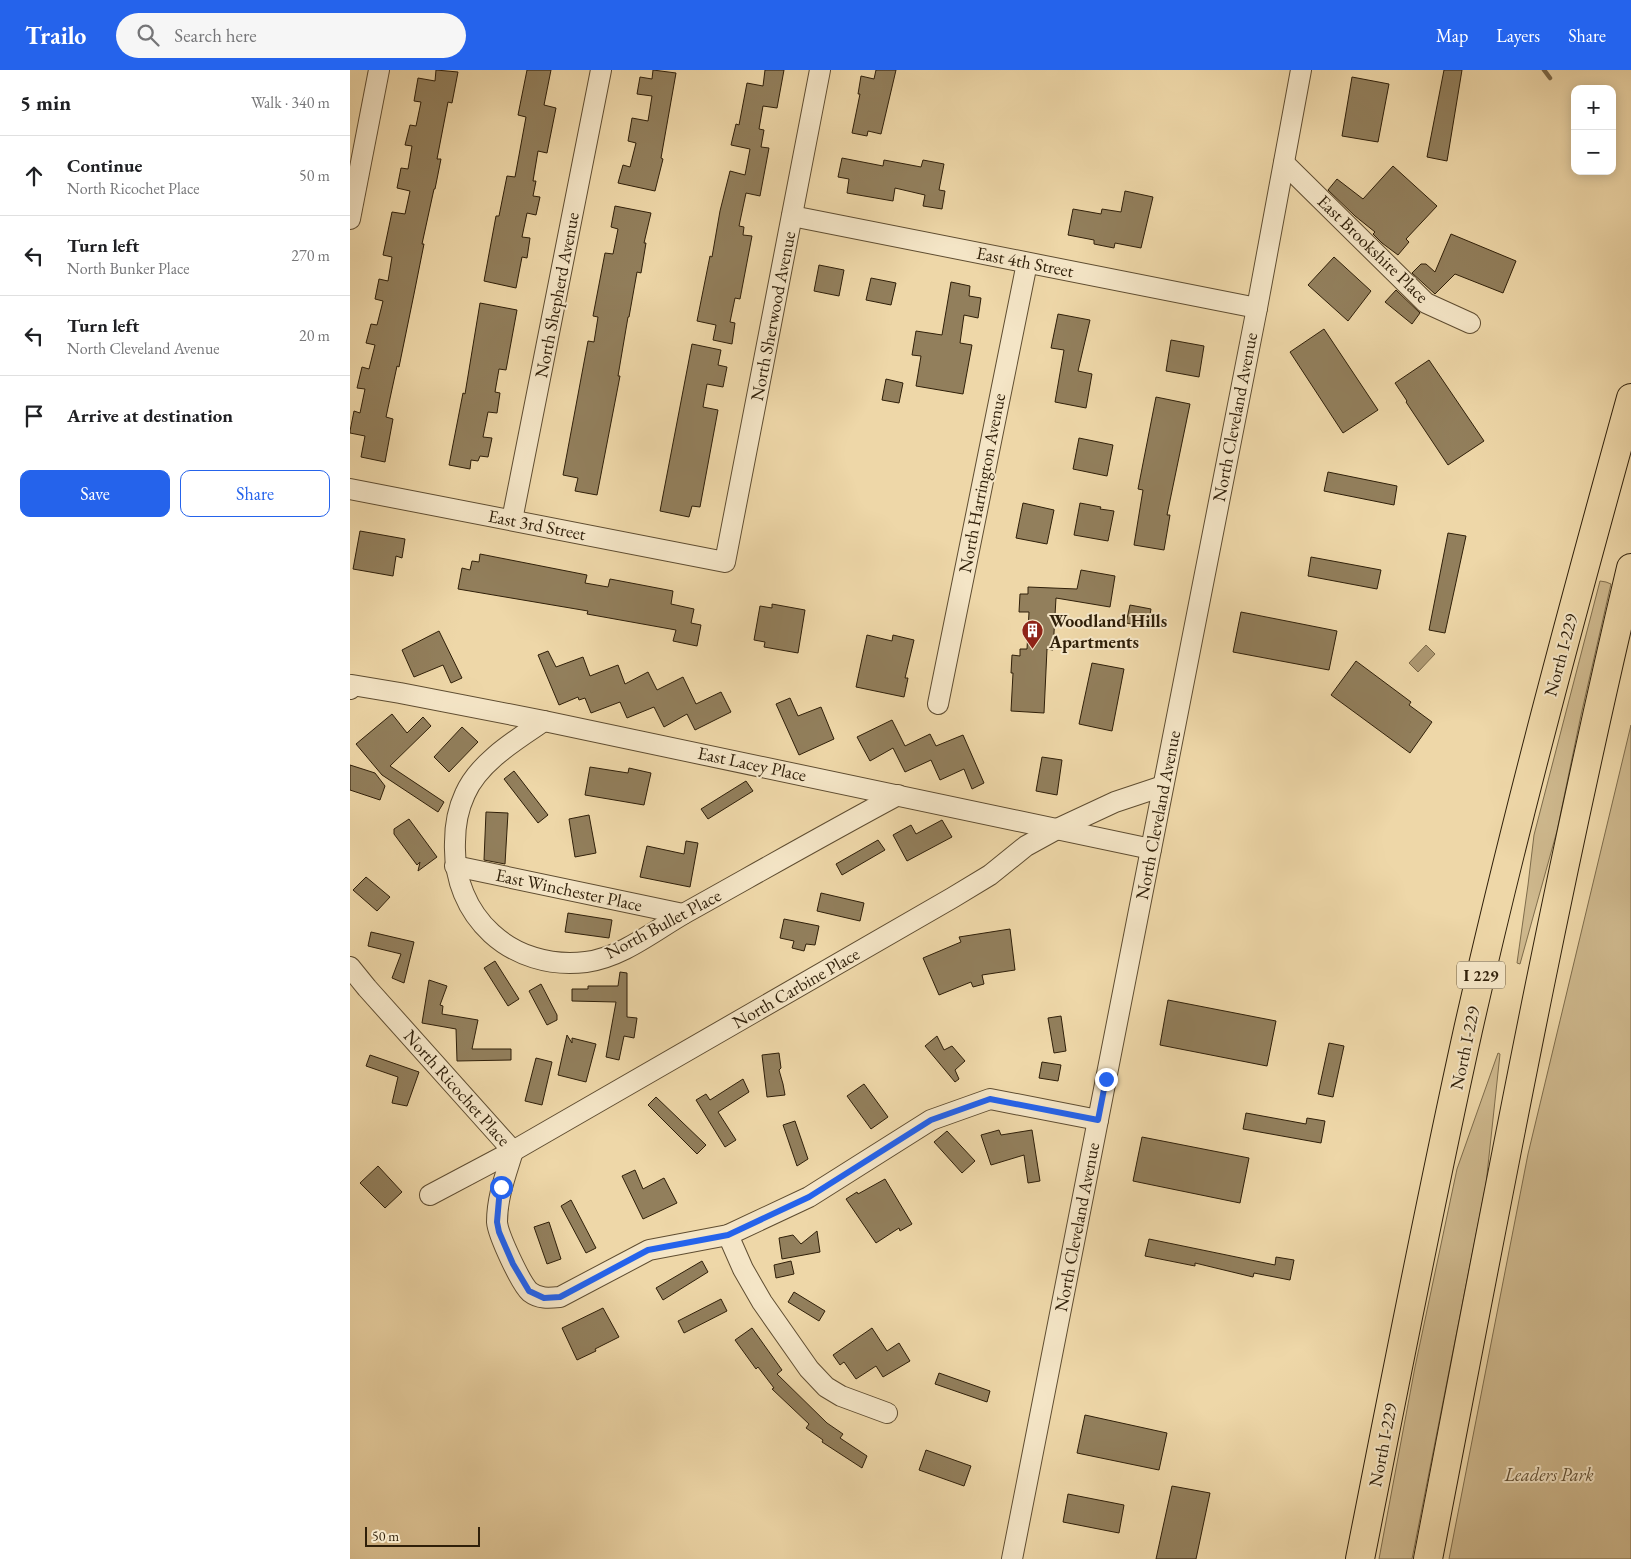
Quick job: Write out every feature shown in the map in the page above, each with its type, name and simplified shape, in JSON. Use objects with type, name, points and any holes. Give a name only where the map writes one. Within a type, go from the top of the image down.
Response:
[{"type":"highway","name":"North I-229","points":[[1360,1559],[1400,1355],[1468,1029],[1552,690],[1631,398]]},
{"type":"highway","points":[[1428,1559],[1568,850],[1631,568]]},
{"type":"street","points":[[350,219],[379,70]]},
{"type":"street","name":"North Shepherd Avenue","points":[[512,520],[601,70]]},
{"type":"street","name":"North Sherwood Avenue","points":[[725,562],[820,70]]},
{"type":"street","name":"North Cleveland Avenue","points":[[1012,1559],[1257,308],[1301,70]]},
{"type":"street","name":"East Brookshire Place","points":[[1284,163],[1426,303],[1470,323]]},
{"type":"street","name":"East 4th Street","points":[[792,216],[1257,308]]},
{"type":"street","name":"North Harrington Avenue","points":[[938,704],[1026,262]]},
{"type":"street","name":"East 3rd Street","points":[[350,489],[725,562]]},
{"type":"street","name":"East Lacey Place","points":[[351,687],[400,692],[544,721],[1057,828],[1151,850]]},
{"type":"street","name":"North Bullet Place","points":[[544,721],[515,741],[490,762],[472,781],[464,795],[455,830],[455,866],[460,887],[478,921],[504,944],[524,954],[546,961],[566,963],[587,962],[606,957],[629,946],[898,795]]},
{"type":"street","name":"North Carbine Place","points":[[430,1195],[514,1151],[959,894],[990,875],[1026,846],[1057,828],[1115,802],[1163,786]]},
{"type":"street","name":"East Winchester Place","points":[[455,866],[683,914]]},
{"type":"street","name":"North Ricochet Place","points":[[350,967],[366,988],[514,1151],[499,1199],[497,1222],[499,1232],[513,1264],[529,1291],[544,1298],[560,1297],[648,1250],[728,1235]]},
{"type":"street","points":[[887,1413],[841,1396],[826,1387],[809,1369],[762,1302],[743,1269],[728,1235],[809,1197],[931,1120],[990,1099],[1098,1120]]},
{"type":"green space","points":[[1600,581],[1611,584],[1557,831],[1520,964],[1517,963],[1534,835]]},
{"type":"green space","name":"Leaders Park","points":[[1631,725],[1631,1559],[1449,1559],[1528,1154]]},
{"type":"green space","points":[[1498,1053],[1500,1054],[1486,1184],[1412,1559],[1379,1559],[1415,1367],[1457,1169]]},
{"type":"shaded area","points":[[1426,645],[1435,654],[1418,672],[1409,663]]},
{"type":"building","points":[[436,70],[458,72],[452,103],[448,102],[437,159],[441,159],[422,244],[424,244],[399,367],[397,366],[386,417],[393,419],[385,462],[361,457],[365,436],[350,433],[350,431],[354,411],[360,413],[365,389],[357,388],[362,367],[369,369],[375,345],[366,343],[371,324],[377,325],[383,301],[375,299],[379,279],[388,281],[392,257],[383,255],[392,212],[405,214],[410,191],[397,188],[401,168],[408,169],[412,146],[405,145],[410,125],[416,126],[421,102],[414,101],[418,78],[435,81]]},
{"type":"building","points":[[527,70],[551,70],[544,105],[556,108],[547,153],[538,151],[533,181],[536,181],[533,196],[540,197],[536,215],[527,213],[522,237],[530,238],[527,258],[522,257],[516,288],[484,281],[496,216],[499,216],[507,176],[515,177],[526,117],[518,115]]},
{"type":"building","points":[[653,70],[676,73],[661,158],[663,159],[655,191],[618,183],[623,165],[630,167],[636,143],[628,141],[632,118],[648,121],[652,96],[637,94],[640,77],[652,79]]},
{"type":"building","points":[[765,70],[784,70],[777,108],[763,106],[759,129],[764,130],[761,147],[769,148],[760,196],[746,193],[739,226],[744,227],[743,235],[752,236],[740,299],[735,298],[730,322],[735,323],[732,344],[713,340],[716,325],[697,321],[730,171],[745,175],[750,149],[731,145],[736,124],[739,125],[747,83],[763,86]]},
{"type":"building","points":[[876,70],[896,70],[881,134],[868,131],[867,136],[852,133],[860,94],[858,94],[861,76],[874,79]]},
{"type":"building","points":[[1444,70],[1462,70],[1447,161],[1427,157]]},
{"type":"building","points":[[1352,77],[1389,84],[1378,142],[1342,136]]},
{"type":"building","points":[[842,158],[883,166],[884,160],[921,167],[923,160],[944,164],[939,190],[945,191],[942,209],[923,206],[925,195],[895,188],[893,201],[847,193],[849,179],[838,177]]},
{"type":"building","points":[[1393,166],[1437,206],[1406,239],[1409,242],[1398,255],[1382,243],[1373,234],[1375,232],[1328,190],[1337,179],[1363,199]]},
{"type":"building","points":[[1125,191],[1153,197],[1141,248],[1115,243],[1114,248],[1094,244],[1094,240],[1068,235],[1073,209],[1101,214],[1102,209],[1121,212]]},
{"type":"building","points":[[615,206],[651,213],[644,243],[646,243],[641,273],[637,272],[628,317],[618,376],[620,376],[597,495],[575,491],[578,478],[563,475],[588,341],[594,342],[598,317],[593,316],[605,253],[613,254],[618,229],[611,227]]},
{"type":"building","points":[[1451,234],[1516,261],[1503,293],[1455,274],[1435,294],[1412,273],[1421,264],[1426,264],[1435,272]]},
{"type":"building","points":[[1334,257],[1371,291],[1348,321],[1308,285]]},
{"type":"building","points":[[819,265],[844,270],[839,296],[814,291]]},
{"type":"building","points":[[871,278],[896,283],[891,305],[866,300]]},
{"type":"building","points":[[951,282],[970,286],[969,296],[981,298],[978,318],[964,315],[960,343],[972,345],[963,394],[916,386],[921,356],[912,355],[916,331],[942,335]]},
{"type":"building","points":[[1396,290],[1420,313],[1412,324],[1385,302]]},
{"type":"building","points":[[480,303],[517,310],[506,370],[499,369],[495,392],[500,393],[497,413],[488,412],[483,437],[492,438],[488,457],[480,456],[478,461],[471,460],[470,469],[449,465],[463,393],[465,394]]},
{"type":"building","points":[[1058,314],[1090,320],[1078,371],[1092,374],[1086,408],[1055,402],[1064,350],[1051,348]]},
{"type":"building","points":[[1324,329],[1378,410],[1343,433],[1290,352]]},
{"type":"building","points":[[1171,340],[1204,346],[1199,377],[1166,371]]},
{"type":"building","points":[[692,344],[721,350],[718,365],[727,367],[723,387],[707,384],[703,407],[718,410],[700,507],[692,506],[689,517],[660,511]]},
{"type":"building","points":[[1429,360],[1484,441],[1448,465],[1395,383]]},
{"type":"building","points":[[886,379],[903,383],[899,403],[882,400]]},
{"type":"building","points":[[1156,397],[1190,404],[1167,515],[1170,515],[1164,550],[1134,545],[1143,490],[1138,489]]},
{"type":"building","points":[[1079,438],[1113,445],[1107,476],[1073,469]]},
{"type":"building","points":[[1328,472],[1397,486],[1394,505],[1324,491]]},
{"type":"building","points":[[1023,503],[1054,510],[1047,544],[1016,538]]},
{"type":"building","points":[[1080,503],[1114,511],[1108,541],[1074,535]]},
{"type":"building","points":[[360,531],[405,539],[402,558],[396,556],[393,576],[353,569]]},
{"type":"building","points":[[1448,533],[1466,536],[1445,633],[1429,630]]},
{"type":"building","points":[[480,554],[587,575],[585,583],[608,587],[610,579],[673,591],[671,604],[694,609],[691,623],[701,625],[697,646],[673,641],[676,630],[587,614],[588,611],[458,589],[462,568],[470,570],[472,561],[479,562]]},
{"type":"building","points":[[1311,557],[1381,570],[1377,589],[1308,576]]},
{"type":"building","name":"Woodland Hills Apartments","points":[[1081,570],[1115,576],[1110,607],[1056,598],[1053,650],[1047,649],[1044,713],[1011,711],[1012,655],[1020,656],[1020,649],[1027,649],[1029,612],[1019,612],[1020,594],[1028,594],[1028,587],[1077,589]]},
{"type":"building","points":[[772,604],[805,610],[798,653],[764,647],[765,642],[754,640],[760,606],[772,608]]},
{"type":"building","points":[[1130,605],[1151,609],[1148,627],[1126,623]]},
{"type":"building","points":[[1241,612],[1337,631],[1329,670],[1233,652]]},
{"type":"building","points":[[439,631],[462,678],[451,683],[443,665],[414,677],[402,650]]},
{"type":"building","points":[[867,635],[892,641],[893,635],[914,640],[905,678],[908,678],[904,697],[856,687]]},
{"type":"building","points":[[548,651],[556,667],[583,657],[590,676],[618,665],[625,684],[648,672],[657,690],[683,677],[696,704],[721,692],[731,712],[695,730],[687,714],[664,727],[654,707],[627,718],[620,702],[591,713],[585,698],[579,700],[578,697],[559,705],[538,655]]},
{"type":"building","points":[[1356,661],[1411,702],[1409,705],[1432,722],[1410,753],[1331,695]]},
{"type":"building","name":"Woodland Hills Apartments","points":[[1092,663],[1124,669],[1112,731],[1079,724]]},
{"type":"building","points":[[790,698],[798,716],[821,707],[834,739],[799,755],[776,704]]},
{"type":"building","points":[[392,714],[407,733],[423,717],[431,726],[390,766],[444,802],[438,812],[382,775],[356,744]]},
{"type":"building","points":[[892,720],[905,746],[930,734],[936,746],[963,735],[984,783],[972,789],[964,769],[940,780],[931,760],[905,772],[893,748],[870,761],[857,737]]},
{"type":"building","points":[[462,727],[478,742],[449,772],[434,757]]},
{"type":"building","points":[[1042,757],[1062,760],[1057,795],[1036,791]]},
{"type":"building","points":[[350,765],[375,773],[385,786],[380,800],[350,790]]},
{"type":"building","points":[[590,767],[628,773],[629,768],[651,773],[644,805],[585,795]]},
{"type":"building","points":[[514,771],[548,815],[538,823],[504,779]]},
{"type":"building","points":[[746,781],[753,791],[708,819],[701,809]]},
{"type":"building","points":[[486,812],[508,813],[505,864],[484,860]]},
{"type":"building","points":[[589,815],[596,853],[575,857],[569,819]]},
{"type":"building","points":[[409,819],[437,857],[418,871],[420,862],[417,865],[394,834],[394,829]]},
{"type":"building","points":[[942,820],[952,837],[907,861],[893,835],[911,825],[916,834]]},
{"type":"building","points":[[878,840],[885,850],[842,875],[836,864]]},
{"type":"building","points":[[686,841],[698,843],[690,887],[640,877],[647,846],[684,854]]},
{"type":"building","points":[[366,877],[390,897],[377,911],[353,890]]},
{"type":"building","points":[[821,893],[864,903],[860,921],[817,911]]},
{"type":"building","points":[[568,913],[612,920],[609,938],[565,932]]},
{"type":"building","points":[[784,919],[819,926],[815,945],[806,944],[804,951],[792,948],[794,941],[780,938]]},
{"type":"building","points":[[1010,929],[1015,970],[982,975],[984,984],[973,987],[971,982],[939,995],[923,958],[961,942],[959,937]]},
{"type":"building","points":[[371,932],[414,942],[404,983],[392,978],[401,954],[368,946]]},
{"type":"building","points":[[495,961],[519,999],[508,1006],[484,968]]},
{"type":"building","points":[[620,972],[627,973],[627,1017],[637,1018],[634,1038],[624,1036],[619,1060],[606,1057],[616,1002],[572,1001],[572,989],[588,989],[588,986],[618,986]]},
{"type":"building","points":[[429,980],[447,986],[440,1005],[443,1006],[442,1014],[478,1020],[472,1049],[511,1049],[511,1060],[457,1061],[456,1029],[422,1023]]},
{"type":"building","points":[[541,984],[557,1015],[557,1020],[547,1025],[529,991]]},
{"type":"building","points":[[1168,1000],[1276,1021],[1267,1066],[1160,1045]]},
{"type":"building","points":[[1061,1016],[1066,1051],[1054,1053],[1048,1018]]},
{"type":"building","points":[[567,1035],[572,1043],[572,1038],[596,1044],[586,1082],[558,1075]]},
{"type":"building","points":[[937,1036],[944,1050],[952,1046],[965,1061],[955,1070],[959,1079],[955,1082],[925,1046]]},
{"type":"building","points":[[1329,1043],[1344,1046],[1333,1097],[1318,1094]]},
{"type":"building","points":[[779,1053],[781,1068],[779,1070],[785,1095],[767,1097],[762,1055]]},
{"type":"building","points":[[370,1055],[419,1072],[407,1106],[392,1103],[398,1077],[366,1066]]},
{"type":"building","points":[[536,1058],[552,1062],[542,1105],[525,1101]]},
{"type":"building","points":[[1042,1062],[1061,1065],[1058,1081],[1039,1078]]},
{"type":"building","points":[[743,1079],[749,1092],[718,1112],[736,1140],[725,1147],[696,1100],[706,1094],[710,1100]]},
{"type":"building","points":[[864,1084],[888,1117],[871,1129],[847,1096]]},
{"type":"building","points":[[656,1097],[706,1145],[697,1154],[648,1105]]},
{"type":"building","points":[[1246,1113],[1306,1124],[1307,1118],[1325,1121],[1321,1143],[1243,1129]]},
{"type":"building","points":[[795,1121],[808,1159],[797,1166],[783,1125]]},
{"type":"building","points":[[999,1130],[1001,1135],[1032,1130],[1040,1181],[1028,1183],[1024,1155],[991,1165],[981,1135]]},
{"type":"building","points":[[947,1131],[975,1161],[962,1173],[934,1142]]},
{"type":"building","points":[[1142,1137],[1249,1158],[1240,1203],[1133,1181]]},
{"type":"building","points":[[378,1166],[402,1192],[385,1208],[360,1183]]},
{"type":"building","points":[[635,1170],[643,1189],[664,1178],[677,1203],[643,1219],[622,1176]]},
{"type":"building","points":[[885,1179],[912,1224],[900,1231],[899,1228],[876,1243],[846,1199]]},
{"type":"building","points":[[571,1200],[596,1248],[586,1253],[561,1206]]},
{"type":"building","points":[[549,1222],[561,1259],[547,1264],[534,1227]]},
{"type":"building","points":[[817,1231],[820,1252],[782,1259],[779,1238],[793,1235],[801,1244]]},
{"type":"building","points":[[1149,1239],[1275,1265],[1276,1257],[1294,1260],[1290,1280],[1254,1273],[1253,1277],[1195,1263],[1195,1266],[1145,1256]]},
{"type":"building","points":[[702,1261],[708,1272],[663,1300],[656,1288]]},
{"type":"building","points":[[791,1261],[794,1274],[776,1278],[774,1265]]},
{"type":"building","points":[[794,1292],[825,1311],[819,1321],[788,1302]]},
{"type":"building","points":[[721,1299],[727,1311],[684,1333],[678,1321]]},
{"type":"building","points":[[603,1308],[619,1337],[577,1360],[562,1328]]},
{"type":"building","points":[[752,1328],[782,1370],[777,1374],[827,1423],[843,1434],[840,1438],[867,1456],[862,1468],[822,1442],[823,1440],[806,1428],[809,1424],[772,1389],[774,1388],[758,1367],[756,1369],[735,1340]]},
{"type":"building","points":[[872,1328],[887,1351],[899,1343],[910,1361],[883,1377],[876,1366],[856,1379],[844,1362],[840,1365],[833,1355]]},
{"type":"building","points":[[939,1373],[990,1391],[987,1402],[935,1384]]},
{"type":"building","points":[[1085,1415],[1167,1433],[1159,1470],[1077,1453]]},
{"type":"building","points":[[926,1450],[971,1466],[964,1486],[919,1470]]},
{"type":"building","points":[[1172,1486],[1210,1493],[1196,1559],[1156,1559]]},
{"type":"building","points":[[1068,1494],[1124,1505],[1119,1533],[1063,1522]]},
{"type":"waterway","points":[[1544,70],[1550,78]]},
{"type":"place","name":"Woodland Hills Apartments","points":[[1033,650]]},
{"type":"route","points":[[501,1187],[497,1222],[499,1232],[513,1264],[529,1291],[544,1298],[560,1297],[648,1250],[728,1235],[809,1197],[931,1120],[990,1099],[1098,1120],[1106,1079]]}]
